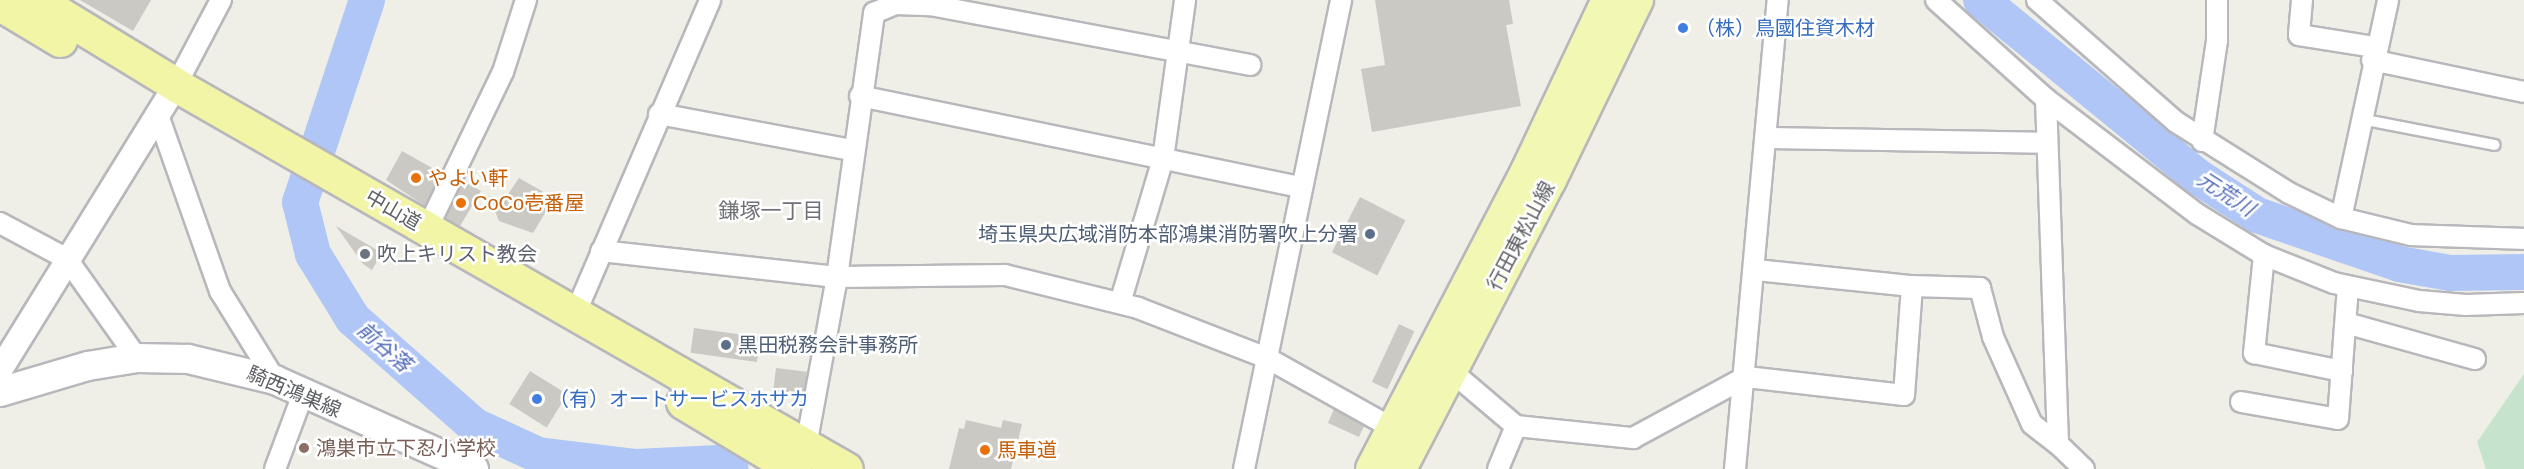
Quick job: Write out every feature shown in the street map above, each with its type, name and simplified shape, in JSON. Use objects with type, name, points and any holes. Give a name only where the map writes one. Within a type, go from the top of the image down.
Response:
[{"type":"highway","name":"中山道","points":[[46,2],[166,102]]},
{"type":"highway","name":"中山道","points":[[0,4],[166,102],[290,163],[800,457],[846,469]]},
{"type":"highway","name":"中山道","points":[[338,191],[427,229],[575,314],[800,457]]},
{"type":"main road","name":"行田東松山線","points":[[1441,363],[1527,171],[1608,0]]},
{"type":"main road","name":"行田東松山線","points":[[1372,469],[1404,434],[1441,363],[1550,180],[1637,0]]},
{"type":"main road","name":"騎西鴻巣線","points":[[0,392],[88,366],[136,358],[188,359],[236,368],[275,380],[474,469]]},
{"type":"main road","name":"行田東松山線","points":[[1400,469],[1404,434]]},
{"type":"street","points":[[0,370],[166,102],[221,0]]},
{"type":"street","points":[[427,229],[503,72],[526,0]]},
{"type":"street","points":[[575,314],[659,114],[710,0]]},
{"type":"street","points":[[1120,303],[1163,159],[1185,0]]},
{"type":"street","points":[[1244,469],[1300,187],[1341,0]]},
{"type":"street","points":[[1736,469],[1756,270],[1778,0]]},
{"type":"street","points":[[1936,0],[2046,99],[2197,214],[2264,255],[2348,286],[2419,302],[2466,305],[2524,303]]},
{"type":"street","points":[[2202,141],[2217,41],[2217,0]]},
{"type":"street","points":[[2302,0],[2299,35],[2524,92]]},
{"type":"street","points":[[2342,218],[2374,53],[2388,0]]},
{"type":"street","points":[[800,457],[837,277],[852,150],[874,13],[895,2],[930,5],[1250,65]]},
{"type":"street","points":[[2046,4],[2202,141],[2289,193],[2342,218],[2411,235],[2524,239]]},
{"type":"street","points":[[860,96],[1300,187]]},
{"type":"street","points":[[2046,99],[2058,444]]},
{"type":"street","points":[[166,102],[220,291],[275,380]]},
{"type":"street","points":[[659,114],[852,150]]},
{"type":"street","points":[[1765,138],[2047,143]]},
{"type":"street","points":[[0,223],[67,260],[136,358]]},
{"type":"street","points":[[601,251],[837,277],[1005,275],[1120,303],[1267,358],[1404,434]]},
{"type":"street","points":[[2264,255],[2254,353],[2342,371]]},
{"type":"street","points":[[1756,270],[1912,286],[1980,288],[1993,337],[2032,424],[2058,444],[2081,468]]},
{"type":"street","points":[[1441,363],[1516,426],[1633,438],[1746,377],[1904,395],[1912,286]]},
{"type":"street","points":[[2241,402],[2338,419],[2348,286]]},
{"type":"street","points":[[2346,323],[2475,358]]},
{"type":"street","points":[[275,469],[303,394]]},
{"type":"street","points":[[1498,469],[1516,426]]},
{"type":"lane","points":[[2361,119],[2495,145]]},
{"type":"green space","points":[[2524,374],[2524,469],[2486,469],[2477,442]]},
{"type":"building","points":[[80,0],[151,0],[133,31]]},
{"type":"building","points":[[1375,0],[1509,0],[1513,24],[1506,25],[1521,106],[1372,132],[1361,69],[1385,65]]},
{"type":"building","points":[[402,151],[441,173],[425,206],[386,180]]},
{"type":"building","points":[[519,178],[554,198],[533,233],[499,221],[489,196],[502,203]]},
{"type":"building","points":[[463,181],[481,191],[460,226],[446,218]]},
{"type":"building","points":[[1360,197],[1405,220],[1377,275],[1332,252]]},
{"type":"building","points":[[336,226],[382,253],[372,270],[363,264]]},
{"type":"building","points":[[1399,324],[1414,331],[1387,389],[1372,382]]},
{"type":"building","points":[[694,328],[760,337],[757,362],[691,353]]},
{"type":"building","points":[[776,368],[807,372],[804,398],[773,394]]},
{"type":"building","points":[[530,371],[567,394],[547,427],[509,404]]},
{"type":"building","points":[[1334,409],[1364,426],[1359,437],[1328,423]]},
{"type":"building","points":[[966,420],[1001,428],[1003,420],[1022,424],[1011,469],[949,469],[959,428],[964,429]]},
{"type":"waterway","name":"前谷落","points":[[367,0],[300,202],[313,254],[353,319],[475,426],[538,455],[636,467],[719,463],[731,469]]},
{"type":"waterway","name":"元荒川","points":[[1981,0],[2198,177],[2257,215],[2399,264],[2450,273],[2524,272]]},
{"type":"place","name":"（株）鳥國住資木材","points":[[1683,28]]},
{"type":"place","name":"やよい軒","points":[[416,178]]},
{"type":"place","name":"CoCo壱番屋","points":[[461,203]]},
{"type":"place","name":"埼玉県央広域消防本部鴻巣消防署吹上分署","points":[[1370,234]]},
{"type":"place","name":"吹上キリスト教会","points":[[365,254]]},
{"type":"place","name":"黒田税務会計事務所","points":[[726,345]]},
{"type":"place","name":"（有）オートサービスホサカ","points":[[537,399]]},
{"type":"place","name":"鴻巣市立下忍小学校","points":[[304,448]]},
{"type":"place","name":"馬車道","points":[[985,450]]},
{"type":"district","name":"鎌塚一丁目","points":[[771,211]]}]
